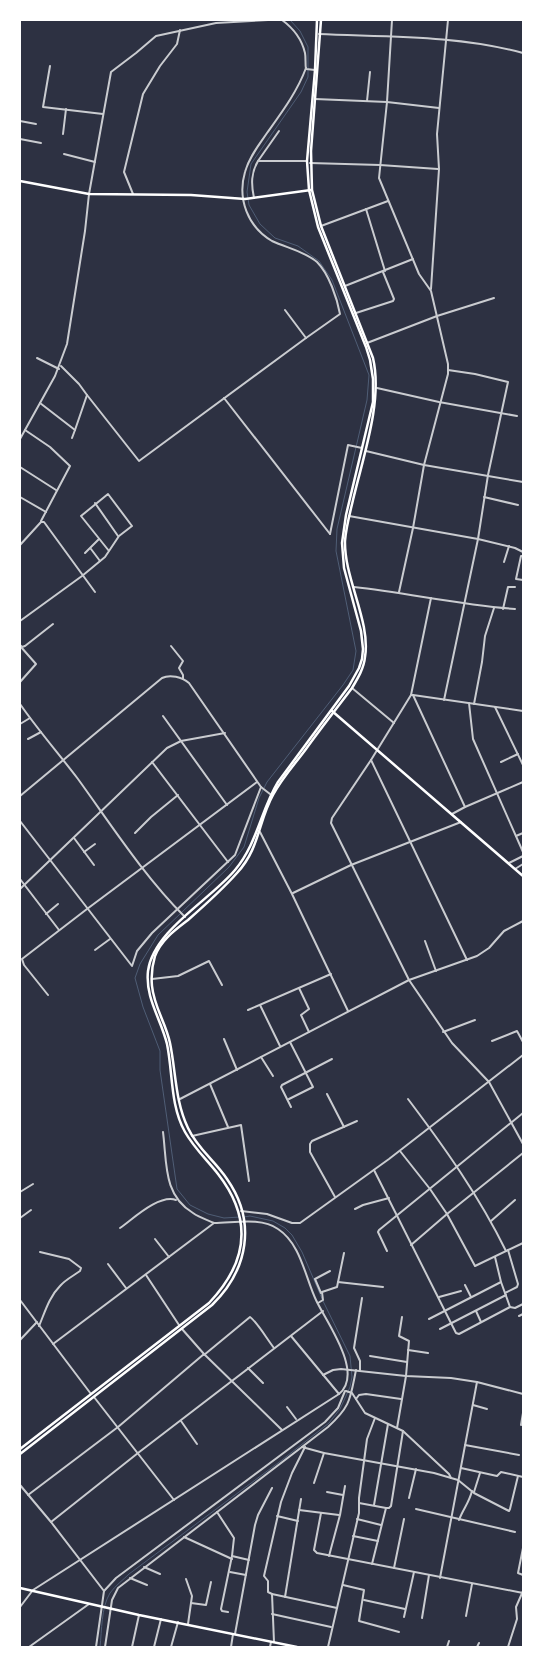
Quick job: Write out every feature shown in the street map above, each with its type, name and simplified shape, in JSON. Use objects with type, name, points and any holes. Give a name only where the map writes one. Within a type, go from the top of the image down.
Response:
[{"type":"main road","points":[[308,162],[315,99],[317,20]]},
{"type":"main road","points":[[321,20],[314,70],[308,162],[311,190],[318,227],[354,316],[372,370],[373,402],[345,542],[351,588]]},
{"type":"main road","points":[[20,181],[89,194],[191,195],[243,199],[311,190]]},
{"type":"main road","points":[[241,1213],[228,1188],[192,1143],[175,1102],[165,1038],[152,1006],[148,980],[149,964],[156,947],[162,939],[184,917],[197,909],[228,883],[245,864],[251,855],[269,804],[280,783],[332,711],[355,676],[362,659],[363,642],[353,593],[344,568],[342,543],[346,515],[377,388],[376,369],[368,343],[321,226],[311,190]]},
{"type":"main road","points":[[20,1449],[94,1397],[182,1329],[216,1300],[230,1283],[242,1256],[245,1240],[243,1220],[236,1193],[227,1178],[185,1127],[178,1100],[170,1044],[155,1001],[152,967],[159,949],[173,932],[242,862],[252,843],[269,794],[332,711],[352,688],[362,669],[366,650],[364,630],[356,607]]},
{"type":"main road","points":[[332,711],[523,876]]},
{"type":"main road","points":[[20,1454],[91,1394],[209,1302],[229,1278],[240,1250],[243,1220]]},
{"type":"main road","points":[[156,1343],[159,1347]]},
{"type":"main road","points":[[91,1394],[94,1397]]},
{"type":"main road","points":[[20,1588],[139,1615],[297,1647]]},
{"type":"street","points":[[20,439],[60,367],[67,344],[89,194],[112,70],[154,37],[211,23],[268,20]]},
{"type":"street","points":[[37,358],[60,367],[79,384],[139,460],[340,314],[338,302],[317,263],[303,254],[272,240],[260,231],[248,216],[243,199],[243,178],[248,164],[295,92],[306,69],[305,54],[301,43],[293,30],[282,20]]},
{"type":"street","points":[[392,20],[387,102],[379,178],[419,274],[431,291]]},
{"type":"street","points":[[399,592],[424,464],[448,370],[431,291],[439,169],[437,134],[448,20]]},
{"type":"street","points":[[133,194],[124,172],[143,94],[160,66],[177,44],[180,30]]},
{"type":"street","points":[[318,34],[447,40],[484,44],[523,53]]},
{"type":"street","points":[[50,66],[43,106],[103,114]]},
{"type":"street","points":[[306,69],[314,70]]},
{"type":"street","points":[[367,101],[370,72]]},
{"type":"street","points":[[315,99],[387,102],[439,108]]},
{"type":"street","points":[[62,134],[66,109]]},
{"type":"street","points":[[20,126],[21,121],[36,124]]},
{"type":"street","points":[[253,198],[253,170],[279,130]]},
{"type":"street","points":[[20,139],[41,143]]},
{"type":"street","points":[[64,154],[95,162]]},
{"type":"street","points":[[258,161],[439,169]]},
{"type":"street","points":[[321,226],[388,200]]},
{"type":"street","points":[[356,313],[393,301],[394,299],[384,272],[366,209]]},
{"type":"street","points":[[345,286],[413,259]]},
{"type":"street","points":[[368,343],[437,316],[494,298]]},
{"type":"street","points":[[285,310],[306,338]]},
{"type":"street","points":[[444,700],[478,539],[500,413],[508,382],[448,370]]},
{"type":"street","points":[[377,388],[439,402],[517,416]]},
{"type":"street","points":[[72,438],[88,395]]},
{"type":"street","points":[[224,398],[330,534],[348,445],[424,464],[523,482]]},
{"type":"street","points":[[40,403],[75,430]]},
{"type":"street","points":[[20,545],[41,522],[70,464],[50,447],[25,430]]},
{"type":"street","points":[[20,467],[56,492]]},
{"type":"street","points":[[20,621],[105,557],[109,551],[118,536],[132,526],[109,494],[81,516],[109,551]]},
{"type":"street","points":[[20,496],[46,512]]},
{"type":"street","points":[[484,497],[518,505]]},
{"type":"street","points":[[95,504],[118,536]]},
{"type":"street","points":[[349,516],[478,539],[508,546],[523,552]]},
{"type":"street","points":[[41,522],[44,522],[95,592]]},
{"type":"street","points":[[85,553],[100,539]]},
{"type":"street","points":[[504,562],[508,546]]},
{"type":"street","points":[[90,548],[100,561]]},
{"type":"street","points":[[523,556],[519,563],[516,579],[523,580]]},
{"type":"street","points":[[503,608],[508,587],[515,587]]},
{"type":"street","points":[[351,588],[399,592],[494,608],[515,609]]},
{"type":"street","points":[[431,598],[412,695],[331,822],[409,980],[443,1032],[489,1082],[523,1144]]},
{"type":"street","points":[[474,704],[485,636],[494,608]]},
{"type":"street","points":[[20,682],[36,664],[21,646],[25,646],[53,624]]},
{"type":"street","points":[[171,646],[182,661],[179,668],[183,674],[183,679]]},
{"type":"street","points":[[20,796],[162,678],[170,675],[190,683],[257,782],[269,794]]},
{"type":"street","points":[[352,688],[394,723]]},
{"type":"street","points":[[412,695],[523,711]]},
{"type":"street","points":[[412,695],[465,807]]},
{"type":"street","points":[[469,703],[473,739],[523,854],[509,863]]},
{"type":"street","points":[[20,704],[64,760],[142,867],[184,917]]},
{"type":"street","points":[[495,706],[523,765]]},
{"type":"street","points":[[163,716],[227,805]]},
{"type":"street","points":[[20,724],[30,718]]},
{"type":"street","points":[[28,739],[41,732]]},
{"type":"street","points":[[20,889],[168,748],[181,741],[225,733]]},
{"type":"street","points":[[501,762],[518,754]]},
{"type":"street","points":[[371,760],[467,960]]},
{"type":"street","points":[[152,762],[228,862]]},
{"type":"street","points":[[48,995],[24,965],[22,959],[257,782]]},
{"type":"street","points":[[452,814],[523,782]]},
{"type":"street","points":[[20,821],[86,909],[133,966],[143,943],[228,862],[237,851],[262,788]]},
{"type":"street","points":[[135,833],[178,795]]},
{"type":"street","points":[[292,894],[351,865],[460,822]]},
{"type":"street","points":[[260,832],[292,894],[348,1012]]},
{"type":"street","points":[[516,836],[523,833]]},
{"type":"street","points":[[74,838],[94,865]]},
{"type":"street","points":[[84,852],[95,844]]},
{"type":"street","points":[[515,869],[523,864]]},
{"type":"street","points":[[20,879],[59,930]]},
{"type":"street","points":[[46,914],[58,904]]},
{"type":"street","points":[[178,1100],[409,980],[467,960],[484,952],[504,930],[523,921]]},
{"type":"street","points":[[95,950],[110,939]]},
{"type":"street","points":[[425,940],[436,971]]},
{"type":"street","points":[[152,980],[178,976],[210,961],[222,985]]},
{"type":"street","points":[[20,968],[24,965]]},
{"type":"street","points":[[248,1010],[331,974]]},
{"type":"street","points":[[300,988],[309,1010],[301,1016],[309,1032]]},
{"type":"street","points":[[260,1005],[280,1046]]},
{"type":"street","points":[[443,1032],[475,1020]]},
{"type":"street","points":[[492,1041],[517,1031],[523,1042]]},
{"type":"street","points":[[224,1038],[237,1070]]},
{"type":"street","points":[[288,1100],[312,1087],[290,1042]]},
{"type":"street","points":[[241,1213],[267,1214],[295,1224],[302,1221],[430,1128],[523,1055]]},
{"type":"street","points":[[261,1057],[273,1076]]},
{"type":"street","points":[[291,1106],[281,1085],[332,1059]]},
{"type":"street","points":[[210,1084],[228,1127]]},
{"type":"street","points":[[328,1094],[344,1127]]},
{"type":"street","points":[[408,1099],[474,1192],[507,1251],[518,1284],[506,1294],[440,1329]]},
{"type":"street","points":[[387,1251],[378,1231],[523,1113]]},
{"type":"street","points":[[336,1197],[309,1147],[312,1141],[357,1121]]},
{"type":"street","points":[[192,1136],[228,1127],[241,1126],[249,1181]]},
{"type":"street","points":[[163,1132],[168,1183],[178,1201]]},
{"type":"street","points":[[400,1150],[447,1214],[475,1266],[523,1243]]},
{"type":"street","points":[[411,1245],[523,1153]]},
{"type":"street","points":[[374,1170],[458,1334],[510,1307],[515,1308],[523,1304]]},
{"type":"street","points":[[20,1192],[33,1184]]},
{"type":"street","points":[[120,1228],[160,1200],[170,1198],[178,1201],[191,1212],[214,1223]]},
{"type":"street","points":[[355,1209],[389,1198]]},
{"type":"street","points":[[491,1221],[515,1200]]},
{"type":"street","points":[[20,1218],[31,1210]]},
{"type":"street","points":[[53,1344],[214,1223],[243,1220],[272,1225],[280,1229],[287,1237],[299,1257],[318,1303],[345,1355],[348,1369],[345,1391],[338,1408],[325,1422],[116,1578],[104,1591],[96,1647]]},
{"type":"street","points":[[155,1239],[169,1257]]},
{"type":"street","points":[[39,1326],[47,1306],[57,1289],[81,1270],[74,1262],[65,1258],[40,1252]]},
{"type":"street","points":[[321,1293],[337,1288],[344,1253]]},
{"type":"street","points":[[495,1257],[510,1307]]},
{"type":"street","points":[[108,1264],[126,1289]]},
{"type":"street","points":[[318,1303],[323,1300],[315,1279],[330,1270]]},
{"type":"street","points":[[146,1274],[179,1325]]},
{"type":"street","points":[[338,1282],[383,1287]]},
{"type":"street","points":[[429,1319],[501,1282]]},
{"type":"street","points":[[465,1285],[471,1297]]},
{"type":"street","points":[[438,1297],[461,1291]]},
{"type":"street","points":[[360,1370],[360,1361],[354,1348],[362,1298]]},
{"type":"street","points":[[20,1300],[91,1394]]},
{"type":"street","points":[[51,1522],[323,1311]]},
{"type":"street","points":[[476,1311],[482,1322]]},
{"type":"street","points":[[519,1316],[523,1314]]},
{"type":"street","points":[[28,1495],[118,1427],[250,1317],[255,1321],[274,1348]]},
{"type":"street","points":[[397,1428],[406,1376],[409,1340],[399,1336],[402,1317]]},
{"type":"street","points":[[20,1340],[37,1322]]},
{"type":"street","points":[[182,1329],[204,1355],[282,1430]]},
{"type":"street","points":[[290,1336],[339,1394]]},
{"type":"street","points":[[408,1350],[428,1354]]},
{"type":"street","points":[[370,1356],[407,1362]]},
{"type":"street","points":[[248,1368],[263,1383]]},
{"type":"street","points":[[323,1375],[336,1369],[348,1369],[406,1376],[447,1377],[477,1382],[523,1394]]},
{"type":"street","points":[[104,1647],[110,1608],[118,1588],[304,1447],[335,1421],[346,1407],[352,1393],[355,1370]]},
{"type":"street","points":[[440,1578],[477,1382]]},
{"type":"street","points":[[20,1607],[33,1590],[345,1391],[352,1393],[365,1413],[403,1432],[449,1474],[451,1478]]},
{"type":"street","points":[[356,1399],[359,1395],[366,1394],[402,1400]]},
{"type":"street","points":[[94,1397],[174,1500]]},
{"type":"street","points":[[473,1405],[487,1409]]},
{"type":"street","points":[[287,1407],[297,1420]]},
{"type":"street","points":[[521,1425],[523,1413]]},
{"type":"street","points":[[328,1647],[357,1519],[366,1439],[375,1418]]},
{"type":"street","points":[[181,1420],[197,1444]]},
{"type":"street","points":[[374,1505],[388,1423]]},
{"type":"street","points":[[359,1503],[386,1508],[391,1507],[403,1432]]},
{"type":"street","points":[[465,1444],[519,1454]]},
{"type":"street","points":[[304,1447],[324,1453],[416,1469],[458,1480],[473,1492],[509,1511],[518,1476]]},
{"type":"street","points":[[304,1447],[284,1491],[264,1576],[268,1581],[268,1592],[272,1594],[337,1608]]},
{"type":"street","points":[[314,1484],[324,1453]]},
{"type":"street","points":[[461,1468],[497,1476],[501,1472],[523,1477]]},
{"type":"street","points":[[409,1498],[416,1469]]},
{"type":"street","points":[[459,1520],[464,1506],[469,1502],[480,1473]]},
{"type":"street","points":[[20,1485],[104,1591]]},
{"type":"street","points":[[329,1556],[340,1515],[345,1486]]},
{"type":"street","points":[[231,1647],[256,1518],[272,1488]]},
{"type":"street","points":[[327,1492],[343,1495]]},
{"type":"street","points":[[284,1597],[301,1499]]},
{"type":"street","points":[[372,1564],[386,1508]]},
{"type":"street","points":[[416,1509],[514,1532]]},
{"type":"street","points":[[299,1510],[340,1515]]},
{"type":"street","points":[[217,1512],[233,1535],[230,1572],[221,1609],[228,1612]]},
{"type":"street","points":[[321,1513],[314,1551],[348,1560],[523,1593],[516,1607],[517,1619],[508,1647]]},
{"type":"street","points":[[277,1516],[298,1521]]},
{"type":"street","points":[[357,1519],[382,1525]]},
{"type":"street","points":[[394,1568],[404,1520]]},
{"type":"street","points":[[353,1536],[378,1541]]},
{"type":"street","points":[[184,1537],[232,1558],[249,1560]]},
{"type":"street","points":[[523,1548],[518,1573],[523,1575]]},
{"type":"street","points":[[144,1567],[160,1574]]},
{"type":"street","points":[[230,1572],[246,1575]]},
{"type":"street","points":[[404,1617],[414,1572]]},
{"type":"street","points":[[422,1618],[429,1576]]},
{"type":"street","points":[[130,1578],[147,1585]]},
{"type":"street","points":[[186,1579],[191,1592],[188,1624]]},
{"type":"street","points":[[191,1603],[206,1605],[211,1582]]},
{"type":"street","points":[[466,1616],[472,1584]]},
{"type":"street","points":[[342,1585],[364,1590],[358,1621],[399,1632]]},
{"type":"street","points":[[270,1647],[272,1642],[272,1594]]},
{"type":"street","points":[[363,1600],[405,1609]]},
{"type":"street","points":[[29,1647],[89,1604]]},
{"type":"street","points":[[272,1614],[332,1627]]},
{"type":"street","points":[[132,1647],[139,1615]]},
{"type":"street","points":[[154,1647],[161,1619]]},
{"type":"street","points":[[171,1647],[178,1622]]},
{"type":"street","points":[[446,1647],[449,1641]]},
{"type":"street","points":[[477,1647],[479,1643]]},
{"type":"waterway","points":[[240,1217],[224,1218],[208,1214],[190,1205],[177,1189],[160,1070],[160,1051],[143,1007],[135,978],[140,964],[158,935],[229,867],[244,847],[259,798],[267,782],[353,670],[356,651],[336,551],[337,529],[367,400],[369,375],[332,280],[319,261],[298,246],[275,238],[260,224],[249,205],[247,192],[251,164],[301,92],[308,77],[308,47],[300,31],[290,20]]},
{"type":"waterway","points":[[100,1647],[105,1605],[114,1588],[129,1574],[329,1423],[340,1409],[350,1387],[352,1377],[350,1356],[302,1252],[292,1235],[273,1221],[250,1216],[244,1217]]}]
